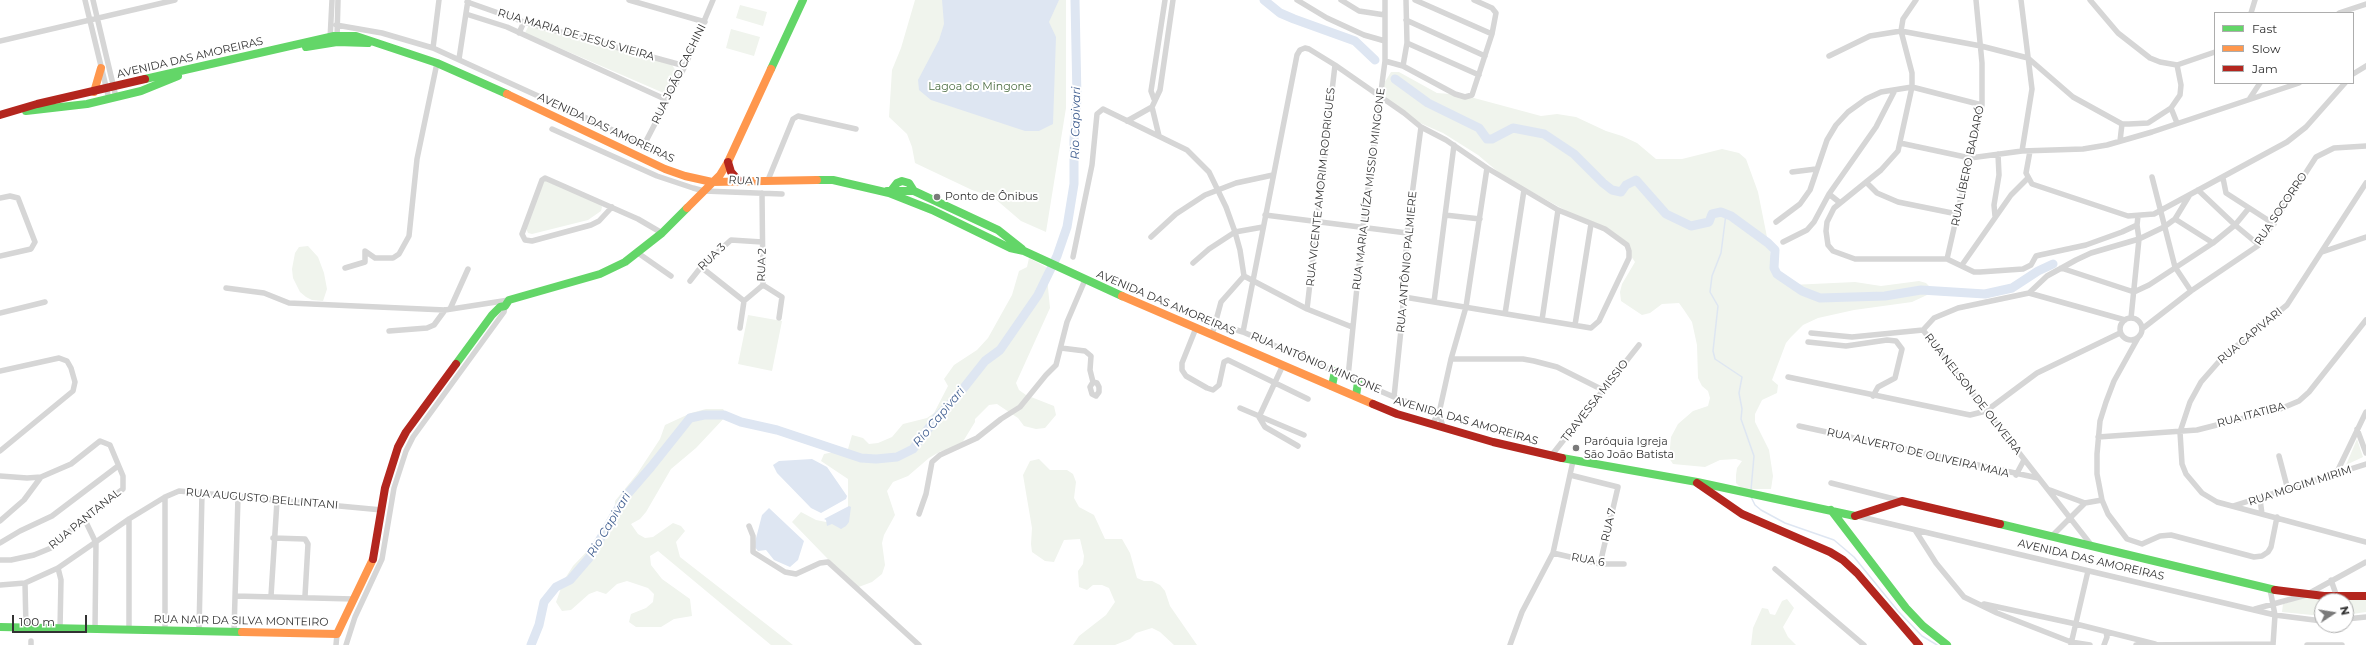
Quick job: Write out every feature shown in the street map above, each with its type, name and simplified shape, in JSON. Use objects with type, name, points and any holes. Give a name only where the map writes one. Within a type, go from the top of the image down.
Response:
[{"type":"main road","name":"RUA 1","points":[[704,191],[728,162],[803,0]]},
{"type":"main road","name":"AVENIDA DAS AMOREIRAS","points":[[0,115],[37,104],[334,40]]},
{"type":"main road","name":"AVENIDA DAS AMOREIRAS","points":[[9,113],[77,106],[113,98],[141,91],[183,74],[211,66],[334,40],[377,43],[437,63],[558,117],[665,169],[712,182],[833,180],[888,191],[1010,248],[1024,251]]},
{"type":"main road","points":[[94,92],[101,68]]},
{"type":"main road","points":[[728,162],[731,172],[739,181]]},
{"type":"main road","name":"AVENIDA DAS AMOREIRAS","points":[[888,191],[897,183],[902,181],[908,183],[914,191],[992,227],[1024,251],[1068,273],[1397,414],[1443,428],[1573,461],[1696,482],[1856,516]]},
{"type":"main road","points":[[337,634],[374,557],[385,488],[391,465],[406,432],[495,318],[500,307],[507,303],[600,274],[625,262],[662,233],[704,191]]},
{"type":"main road","points":[[909,200],[914,191]]},
{"type":"main road","points":[[1332,386],[1335,371]]},
{"type":"main road","points":[[1356,396],[1358,382]]},
{"type":"main road","points":[[1696,482],[1742,514],[1830,552],[1843,560],[1857,573],[1919,645]]},
{"type":"main road","name":"AVENIDA DAS AMOREIRAS","points":[[1902,501],[2270,589],[2314,596]]},
{"type":"main road","points":[[1856,516],[1902,501]]},
{"type":"main road","points":[[1831,510],[1840,525],[1906,608],[1923,626],[1947,645]]},
{"type":"main road","points":[[1840,525],[1840,517],[1843,513]]},
{"type":"main road","name":"AVENIDA DAS AMOREIRAS","points":[[2354,596],[2366,596]]},
{"type":"main road","name":"RUA NAIR DA SILVA MONTEIRO","points":[[0,627],[337,634]]},
{"type":"street","points":[[85,0],[101,68],[111,88]]},
{"type":"street","points":[[93,0],[113,98]]},
{"type":"street","points":[[0,41],[175,0]]},
{"type":"street","points":[[332,0],[334,40]]},
{"type":"street","points":[[334,40],[338,0]]},
{"type":"street","points":[[434,48],[439,0]]},
{"type":"street","points":[[629,0],[644,2],[705,22]]},
{"type":"street","name":"RUA JOÃO CACHINI","points":[[459,59],[642,143],[645,143],[685,66],[714,0]]},
{"type":"street","points":[[1154,99],[1151,91],[1165,0]]},
{"type":"street","points":[[1159,136],[1152,107],[1154,99],[1160,90],[1173,0]]},
{"type":"street","points":[[1297,0],[1327,18],[1364,35],[1385,41]]},
{"type":"street","points":[[1341,0],[1359,11],[1385,15]]},
{"type":"street","name":"RUA MARIA LUÍZA MISSIO MINGONE","points":[[1348,377],[1363,227],[1381,97],[1385,41],[1385,0]]},
{"type":"street","points":[[1402,66],[1407,43],[1406,0]]},
{"type":"street","points":[[1416,0],[1492,34]]},
{"type":"street","points":[[1384,61],[1402,66],[1455,94],[1465,97],[1472,95],[1492,34],[1496,13],[1492,8],[1474,0]]},
{"type":"street","points":[[1916,0],[1903,19],[1901,31],[1911,62],[1912,88],[1898,151],[1866,182],[1839,202],[1827,222],[1826,231],[1830,248],[1848,258],[1947,259],[1974,272],[1980,272],[2027,268],[2036,256],[2086,245],[2137,225]]},
{"type":"street","name":"RUA LÍBERO BADARÓ","points":[[1947,259],[1982,105],[1981,46],[1976,0]]},
{"type":"street","points":[[2021,0],[2032,89],[2022,151]]},
{"type":"street","points":[[2090,0],[2102,17],[2134,46],[2160,62],[2177,65],[2214,52]]},
{"type":"street","points":[[2251,12],[2254,0]]},
{"type":"street","points":[[336,25],[382,33],[434,48],[459,59],[467,1]]},
{"type":"street","name":"RUA MARIA DE JESUS VIEIRA","points":[[467,1],[524,22],[685,66]]},
{"type":"street","points":[[2342,12],[2366,4]]},
{"type":"street","name":"RUA MARIA DE JESUS VIEIRA","points":[[466,14],[507,27],[667,100]]},
{"type":"street","points":[[507,27],[510,17]]},
{"type":"street","points":[[1406,20],[1485,56]]},
{"type":"street","points":[[519,33],[524,22]]},
{"type":"street","points":[[1829,56],[1870,36],[1901,31],[1981,46],[2028,58],[2073,97],[2122,124],[2148,123],[2171,108],[2180,95],[2181,85],[2177,65]]},
{"type":"street","points":[[1407,43],[1479,75]]},
{"type":"street","points":[[1242,332],[1253,283],[1296,55],[1300,50],[1309,49],[1381,97],[1421,127],[1454,145],[1487,168],[1558,210],[1605,229],[1627,245],[1629,251],[1629,258],[1599,321],[1591,328],[1404,297]]},
{"type":"street","points":[[345,268],[365,262],[365,251],[376,258],[393,258],[399,254],[409,236],[417,159],[437,63]]},
{"type":"street","name":"RUA VICENTE AMORIM RODRIGUES","points":[[1307,309],[1318,221],[1334,65]]},
{"type":"street","points":[[2354,72],[2366,66]]},
{"type":"street","points":[[2250,98],[2259,84]]},
{"type":"street","points":[[1900,143],[1970,158],[2022,151],[2083,149],[2152,132],[2250,98],[2296,84]]},
{"type":"street","points":[[2030,151],[2026,173],[2027,179],[2032,184],[2114,212],[2138,216],[2161,212],[2198,190],[2223,178],[2287,142],[2306,127],[2344,84]]},
{"type":"street","points":[[1776,222],[1800,204],[1810,190],[1827,140],[1848,112],[1875,95],[1912,88],[1982,105]]},
{"type":"street","points":[[1783,242],[1807,230],[1829,194],[1876,127],[1895,90]]},
{"type":"street","points":[[1127,121],[1152,107]]},
{"type":"street","points":[[2171,108],[2178,123]]},
{"type":"street","points":[[1073,257],[1092,165],[1097,114],[1104,110],[1187,150],[1208,172],[1218,189],[1235,232],[1240,250],[1244,276],[1253,283],[1307,309],[1352,327]]},
{"type":"street","points":[[768,180],[793,119],[798,116],[856,129]]},
{"type":"street","points":[[2148,123],[2152,132]]},
{"type":"street","points":[[2120,141],[2122,124]]},
{"type":"street","name":"RUA ANTÔNIO PALMIERE","points":[[1394,397],[1404,297],[1407,233],[1421,127]]},
{"type":"street","name":"RUA 1","points":[[552,129],[657,176],[704,191],[782,194]]},
{"type":"street","points":[[1434,302],[1454,145]]},
{"type":"street","name":"RUA SOCORRO","points":[[2142,330],[2191,291],[2259,245],[2316,157],[2334,148],[2366,146]]},
{"type":"street","points":[[1995,216],[1994,205],[1999,175],[1998,154]]},
{"type":"street","points":[[1432,424],[1439,413],[1451,359],[1466,307],[1487,168]]},
{"type":"street","points":[[1792,172],[1816,169]]},
{"type":"street","points":[[1151,237],[1176,214],[1205,195],[1218,189],[1248,180],[1273,175]]},
{"type":"street","points":[[2152,177],[2175,267],[2191,291]]},
{"type":"street","points":[[612,207],[599,221],[591,225],[532,241],[525,240],[522,234],[542,180],[546,178],[612,207],[638,219],[662,233]]},
{"type":"street","points":[[2223,178],[2226,193],[2274,224]]},
{"type":"street","points":[[1962,265],[1995,216],[2018,187],[2027,179]]},
{"type":"street","points":[[1866,182],[1877,192],[1898,202],[1958,214]]},
{"type":"street","name":"RUA CAPIVARI","points":[[2366,183],[2287,305],[2222,358],[2209,372],[2190,402],[2180,432],[2182,464],[2190,481],[2202,493],[2217,502],[2366,542]]},
{"type":"street","points":[[1505,314],[1524,190]]},
{"type":"street","points":[[2198,190],[2235,225],[2259,245]]},
{"type":"street","name":"RUA 2","points":[[744,301],[763,285],[762,193]]},
{"type":"street","points":[[1829,194],[1839,202]]},
{"type":"street","points":[[0,198],[14,196],[22,204],[35,242],[31,248],[0,256]]},
{"type":"street","points":[[2029,293],[2047,276],[2091,253],[2139,239],[2164,227],[2175,219],[2189,196]]},
{"type":"street","points":[[2061,268],[2134,292],[2149,285],[2213,243],[2235,225],[2249,208]]},
{"type":"street","points":[[1542,320],[1558,210]]},
{"type":"street","points":[[1265,215],[1407,233]]},
{"type":"street","points":[[1445,215],[1480,219]]},
{"type":"street","points":[[2131,318],[2139,239],[2137,225],[2138,216]]},
{"type":"street","points":[[2175,219],[2213,243]]},
{"type":"street","points":[[1575,326],[1592,224]]},
{"type":"street","points":[[1193,262],[1209,249],[1235,232],[1263,227]]},
{"type":"street","points":[[2322,252],[2366,237]]},
{"type":"street","name":"RUA 3","points":[[690,281],[701,267],[731,240],[762,242]]},
{"type":"street","points":[[638,253],[671,276]]},
{"type":"street","points":[[701,267],[744,301],[740,328]]},
{"type":"street","points":[[388,331],[427,328],[434,325],[447,309],[468,269]]},
{"type":"street","points":[[1212,335],[1214,323],[1221,302],[1244,276]]},
{"type":"street","points":[[919,514],[926,494],[932,462],[940,455],[977,438],[1001,418],[1020,408],[1046,375],[1056,365],[1067,322],[1085,280]]},
{"type":"street","points":[[763,285],[782,298],[779,318]]},
{"type":"street","points":[[226,288],[264,294],[289,303],[447,309],[507,303]]},
{"type":"street","points":[[1923,330],[1934,318],[1958,308],[2029,293],[2125,320],[2131,318],[2140,323],[2142,330],[2114,381],[2100,421],[2098,437],[2097,474],[2102,500],[2108,514],[2127,539],[2135,543],[2142,544],[2160,536],[2171,535],[2254,557],[2262,556],[2268,552],[2277,517]]},
{"type":"street","points":[[0,313],[45,302]]},
{"type":"street","points":[[346,645],[355,616],[382,559],[394,488],[406,451],[413,437],[495,318]]},
{"type":"street","points":[[2125,320],[2120,327],[2120,333],[2128,340],[2134,340],[2139,336]]},
{"type":"street","name":"RUA ITATIBA","points":[[2098,437],[2180,432],[2280,409],[2299,401],[2366,320]]},
{"type":"street","name":"RUA ANTÔNIO MINGONE","points":[[1214,323],[1242,332],[1394,397],[1439,413]]},
{"type":"street","points":[[1196,328],[1182,363],[1182,370],[1186,376],[1213,390],[1219,384],[1224,362],[1228,360],[1308,399]]},
{"type":"street","name":"RUA NELSON DE OLIVEIRA","points":[[1811,333],[1852,337],[1923,330],[2092,546]]},
{"type":"street","points":[[1788,376],[1873,396],[1970,415],[1986,411],[2037,373],[2120,333]]},
{"type":"street","points":[[1808,342],[1846,346],[1887,340],[1896,341],[1902,349],[1895,378],[1878,387],[1873,396]]},
{"type":"street","name":"TRAVESSA MISSIO","points":[[1551,456],[1639,345]]},
{"type":"street","points":[[1061,348],[1086,351],[1091,356],[1090,370],[1093,382]]},
{"type":"street","points":[[0,371],[59,358],[67,361],[72,368],[75,382],[73,391],[0,451]]},
{"type":"street","points":[[1451,359],[1523,359],[1534,361],[1557,368],[1603,390]]},
{"type":"street","points":[[1259,416],[1283,365]]},
{"type":"street","points":[[1240,408],[1304,435]]},
{"type":"street","points":[[2336,474],[2366,412]]},
{"type":"street","points":[[1439,413],[1443,428]]},
{"type":"street","points":[[1259,416],[1265,427],[1298,446]]},
{"type":"street","name":"RUA ALVERTO DE OLIVEIRA MAIA","points":[[1799,426],[2016,475],[2038,478]]},
{"type":"street","points":[[2357,429],[2366,453]]},
{"type":"street","name":"RUA PANTANAL","points":[[0,560],[11,560],[26,557],[51,548],[84,518],[123,489],[125,481],[110,445],[100,441],[71,464],[41,477]]},
{"type":"street","points":[[2279,456],[2288,490]]},
{"type":"street","points":[[2016,475],[2024,460]]},
{"type":"street","points":[[1510,645],[1522,612],[1552,556],[1573,461]]},
{"type":"street","name":"RUA MOGIM MIRIM","points":[[2233,506],[2260,499],[2366,464]]},
{"type":"street","points":[[0,543],[20,530],[52,516],[118,466]]},
{"type":"street","name":"RUA 7","points":[[1570,475],[1618,487],[1600,564]]},
{"type":"street","points":[[0,476],[27,478],[41,477]]},
{"type":"street","points":[[0,521],[24,500],[41,477]]},
{"type":"street","name":"AVENIDA DAS AMOREIRAS","points":[[1831,483],[1902,501]]},
{"type":"street","points":[[2049,490],[2085,502],[2102,500]]},
{"type":"street","name":"RUA AUGUSTO BELLINTANI","points":[[0,585],[25,583],[58,568],[129,519],[165,497],[179,491],[382,510]]},
{"type":"street","points":[[199,631],[202,493]]},
{"type":"street","points":[[165,497],[165,631]]},
{"type":"street","points":[[234,632],[238,497]]},
{"type":"street","points":[[2260,499],[2262,514]]},
{"type":"street","points":[[271,596],[276,501]]},
{"type":"street","points":[[2052,536],[2085,502]]},
{"type":"street","name":"AVENIDA DAS AMOREIRAS","points":[[1856,516],[2275,615],[2314,620]]},
{"type":"street","points":[[84,518],[96,543],[95,629]]},
{"type":"street","points":[[129,519],[129,630]]},
{"type":"street","points":[[749,526],[753,536],[753,552],[785,572],[796,574],[820,563],[828,562],[919,645]]},
{"type":"street","points":[[1915,530],[1936,563],[1964,596],[1997,613],[2047,631],[2071,644],[2090,645]]},
{"type":"street","points":[[273,538],[305,539],[308,544],[305,596]]},
{"type":"street","name":"RUA 6","points":[[1552,556],[1600,564],[1624,564]]},
{"type":"street","points":[[2252,609],[2306,595],[2366,562]]},
{"type":"street","points":[[58,568],[61,580],[60,629]]},
{"type":"street","points":[[1775,569],[1864,645]]},
{"type":"street","points":[[2071,644],[2088,571]]},
{"type":"street","points":[[2331,580],[2336,593]]},
{"type":"street","points":[[25,583],[26,628]]},
{"type":"street","points":[[2136,645],[2273,645],[2275,615],[2270,589]]},
{"type":"street","points":[[235,596],[305,596],[354,599]]},
{"type":"street","points":[[1972,601],[2076,624],[2155,644]]},
{"type":"street","points":[[2354,618],[2366,617]]},
{"type":"street","points":[[2047,631],[2048,622],[2050,619]]},
{"type":"street","points":[[2104,645],[2107,637],[2106,632]]},
{"type":"street","points":[[336,645],[337,634]]},
{"type":"street","points":[[2307,645],[2342,645]]},
{"type":"green space","name":"Lagoa do Mingone","points":[[915,0],[1066,0],[1066,108],[1046,232],[1021,221],[993,197],[972,190],[915,163],[912,147],[907,134],[889,117],[892,70],[901,48]]},
{"type":"green space","points":[[740,5],[767,12],[763,26],[736,18]]},
{"type":"green space","points":[[529,25],[672,65],[676,71],[666,94],[525,33]]},
{"type":"green space","points":[[731,29],[760,37],[754,56],[726,48]]},
{"type":"green space","points":[[1391,72],[1399,72],[1437,93],[1463,95],[1541,116],[1557,114],[1576,117],[1637,143],[1656,159],[1682,159],[1722,149],[1739,153],[1746,159],[1758,192],[1774,272],[1791,285],[1855,282],[1881,286],[1919,281],[1926,283],[1932,289],[1927,295],[1912,302],[1854,310],[1818,318],[1803,325],[1786,343],[1772,380],[1778,385],[1777,393],[1762,400],[1755,414],[1755,422],[1769,450],[1773,476],[1771,489],[1742,489],[1736,483],[1736,475],[1737,468],[1742,461],[1736,459],[1720,460],[1705,467],[1673,464],[1669,458],[1671,437],[1678,424],[1693,411],[1708,406],[1710,398],[1708,391],[1702,386],[1698,378],[1697,345],[1692,322],[1679,303],[1662,304],[1650,313],[1642,315],[1621,301],[1620,292],[1622,284],[1635,262],[1621,241],[1503,176],[1478,155],[1443,133],[1420,123],[1387,100],[1383,85]]},
{"type":"green space","points":[[545,179],[600,203],[602,207],[601,211],[588,220],[532,234],[528,233],[526,228]]},
{"type":"green space","points":[[308,246],[318,257],[324,273],[327,289],[323,301],[312,300],[306,297],[300,292],[293,278],[292,269],[295,253],[299,247]]},
{"type":"green space","points":[[1029,258],[1046,267],[1050,308],[1016,383],[1019,390],[1026,395],[1054,406],[1056,415],[1045,428],[1036,429],[1024,426],[1018,418],[997,404],[989,405],[975,419],[975,422],[959,448],[941,451],[929,458],[908,476],[893,482],[887,491],[895,515],[884,535],[882,543],[885,565],[882,574],[872,582],[856,588],[792,522],[801,512],[816,520],[831,523],[848,508],[848,479],[821,461],[824,454],[848,449],[852,435],[863,438],[869,444],[878,443],[892,437],[903,424],[927,418],[934,413],[948,386],[944,379],[954,365],[977,350],[988,338],[1012,295],[1019,271],[1027,267]]},
{"type":"green space","points":[[748,315],[782,321],[772,371],[738,364]]},
{"type":"green space","points":[[706,409],[723,409],[727,415],[696,448],[671,469],[646,512],[640,519],[631,524],[638,534],[645,538],[653,537],[673,523],[681,526],[685,531],[676,542],[680,557],[793,645],[771,645],[658,551],[650,556],[651,565],[662,579],[690,599],[692,616],[674,619],[661,627],[636,627],[629,622],[631,614],[646,608],[653,602],[654,594],[648,588],[627,581],[617,584],[606,594],[597,591],[589,594],[571,610],[562,611],[556,602],[564,580],[573,566],[592,546],[608,538],[614,522],[615,501],[637,474],[660,439],[665,425],[691,413]]},
{"type":"green space","points":[[2357,439],[2363,457],[2346,465]]},
{"type":"green space","points":[[1039,459],[1050,470],[1067,470],[1073,474],[1076,482],[1074,498],[1079,507],[1094,515],[1105,539],[1122,539],[1130,553],[1137,578],[1144,581],[1152,581],[1160,585],[1165,591],[1170,606],[1197,645],[1174,645],[1160,632],[1152,628],[1136,633],[1130,639],[1115,645],[1073,645],[1079,636],[1106,615],[1115,602],[1109,588],[1102,585],[1093,585],[1087,590],[1079,587],[1078,571],[1083,564],[1084,556],[1080,539],[1064,540],[1054,562],[1045,561],[1032,552],[1032,528],[1023,475],[1030,461]]},
{"type":"green space","points":[[2314,596],[2314,615],[2282,612],[2283,604]]},
{"type":"green space","points":[[2354,598],[2366,599],[2366,612],[2354,614]]},
{"type":"green space","points":[[1787,599],[1794,608],[1783,627],[1788,637],[1796,645],[1751,645],[1753,628],[1762,608],[1768,609],[1770,614],[1775,615],[1782,601]]},
{"type":"shaded area","points":[[942,0],[1059,0],[1049,22],[1056,37],[1053,124],[1039,131],[1025,131],[931,100],[919,90],[918,80],[939,40],[944,24]]},
{"type":"shaded area","points":[[812,459],[827,467],[847,496],[846,499],[821,513],[811,508],[777,473],[773,465],[779,461]]},
{"type":"shaded area","points":[[849,506],[851,507],[849,522],[846,526],[841,529],[832,524],[827,526],[826,520],[824,519]]},
{"type":"shaded area","points":[[769,508],[804,541],[798,560],[790,567],[774,560],[766,550],[758,551],[754,546],[762,515]]},
{"type":"waterway","name":"Rio Capivari","points":[[531,645],[539,625],[544,602],[556,587],[570,580],[589,558],[625,497],[690,418],[704,415],[724,415],[741,422],[777,430],[861,458],[876,459],[897,457],[913,449],[937,417],[955,399],[985,361],[1000,350],[1038,295],[1057,256],[1067,227],[1074,184],[1074,140],[1077,98],[1075,0]]},
{"type":"waterway","points":[[1264,0],[1280,13],[1355,41],[1375,60]]},
{"type":"waterway","points":[[1395,79],[1428,103],[1479,128],[1487,139],[1492,139],[1513,128],[1544,134],[1574,154],[1612,190],[1621,192],[1626,185],[1636,180],[1666,214],[1691,226],[1709,222],[1712,214],[1721,212],[1731,216],[1768,243],[1775,250],[1774,268],[1777,274],[1802,291],[1820,298],[1885,296],[1921,290],[1985,294],[2012,288],[2038,271],[2053,264]]},
{"type":"waterway","points":[[1726,214],[1721,253],[1712,276],[1710,292],[1718,306],[1713,351],[1715,359],[1742,377],[1739,393],[1742,409],[1741,419],[1754,456],[1751,490]]},
{"type":"waterway","points":[[1750,495],[1755,505],[1761,510],[1785,523],[1834,540],[1854,557],[1898,611],[1922,636],[1937,645]]},
{"type":"traffic: fast","points":[[771,69],[803,0]]},
{"type":"traffic: fast","points":[[145,79],[334,36],[356,36],[437,63],[507,94]]},
{"type":"traffic: fast","points":[[306,47],[337,42],[368,43]]},
{"type":"traffic: fast","points":[[26,111],[87,104],[141,91],[178,76]]},
{"type":"traffic: fast","points":[[817,180],[833,180],[889,193],[932,210],[1010,248],[1024,251],[1122,296]]},
{"type":"traffic: fast","points":[[890,192],[897,183],[902,181],[909,183],[914,191]]},
{"type":"traffic: fast","points":[[887,191],[914,191],[998,230],[1022,249]]},
{"type":"traffic: fast","points":[[456,364],[492,315],[500,307],[505,306],[509,300],[600,274],[625,262],[662,233],[687,208]]},
{"type":"traffic: fast","points":[[1332,386],[1335,371]]},
{"type":"traffic: fast","points":[[1356,396],[1358,382]]},
{"type":"traffic: fast","points":[[1562,458],[1697,482],[1855,516]]},
{"type":"traffic: fast","points":[[1831,510],[1906,608],[1923,626],[1947,645]]},
{"type":"traffic: fast","points":[[2000,524],[2275,590]]},
{"type":"traffic: fast","points":[[0,627],[242,632]]},
{"type":"traffic: slow","points":[[94,92],[101,68]]},
{"type":"traffic: slow","points":[[687,208],[720,175],[728,162],[771,69]]},
{"type":"traffic: slow","points":[[507,94],[665,169],[685,176],[712,182],[817,180]]},
{"type":"traffic: slow","points":[[1122,296],[1373,404]]},
{"type":"traffic: slow","points":[[242,632],[337,634],[373,559]]},
{"type":"traffic: jam","points":[[0,115],[37,104],[145,79]]},
{"type":"traffic: jam","points":[[728,162],[731,172],[739,181]]},
{"type":"traffic: jam","points":[[373,559],[385,488],[398,447],[406,432],[456,364]]},
{"type":"traffic: jam","points":[[1373,404],[1397,414],[1493,442],[1562,458]]},
{"type":"traffic: jam","points":[[1697,483],[1742,514],[1830,552],[1843,560],[1857,573],[1919,645]]},
{"type":"traffic: jam","points":[[1855,516],[1902,501],[2000,524]]},
{"type":"traffic: jam","points":[[2275,590],[2324,596],[2366,596]]},
{"type":"place","name":"Ponto de Ônibus","points":[[937,197]]},
{"type":"place","name":"Paróquia Igreja São João Batista","points":[[1576,448]]}]
